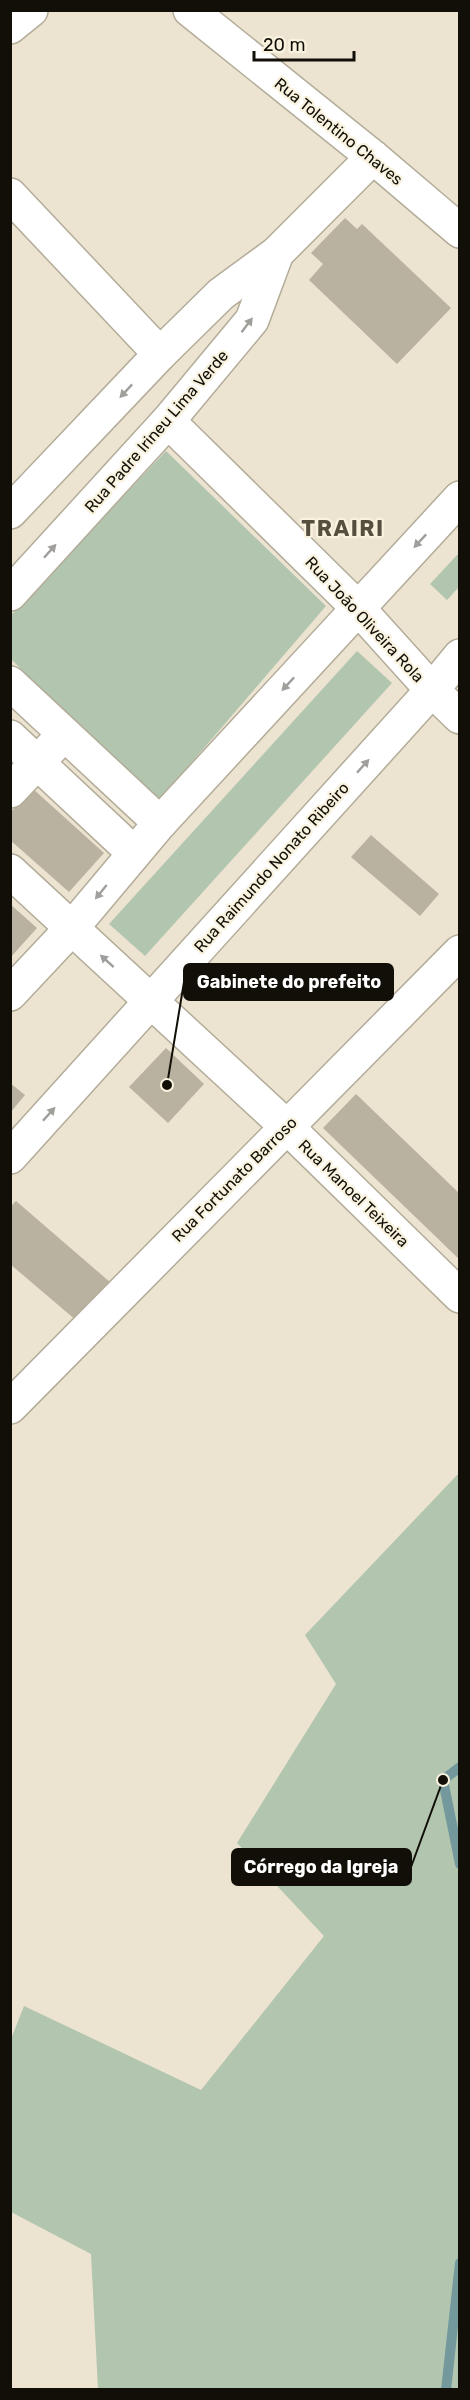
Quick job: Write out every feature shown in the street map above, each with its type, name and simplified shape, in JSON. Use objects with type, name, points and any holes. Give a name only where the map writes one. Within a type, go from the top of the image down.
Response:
[{"type":"street","points":[[10,27],[31,10]]},
{"type":"street","name":"Rua Tolentino Chaves","points":[[190,10],[373,157],[459,231]]},
{"type":"street","name":"Rua Padre Irineu Lima Verde","points":[[10,513],[220,294],[277,253],[373,157]]},
{"type":"street","points":[[10,195],[160,354]]},
{"type":"street","name":"Rua Padre Irineu Lima Verde","points":[[10,594],[168,421],[252,320],[277,253]]},
{"type":"street","name":"Rua João Oliveira Rola","points":[[168,421],[358,608],[459,717]]},
{"type":"street","points":[[10,994],[71,929],[160,823],[459,498]]},
{"type":"street","name":"Rua Raimundo Nonato Ribeiro","points":[[10,1157],[432,690],[459,656]]},
{"type":"street","points":[[10,683],[160,823]]},
{"type":"street","points":[[10,791],[65,734]]},
{"type":"street","points":[[10,737],[134,853]]},
{"type":"street","name":"Rua Manoel Teixeira","points":[[10,871],[286,1126],[459,1296]]},
{"type":"street","name":"Rua Fortunato Barroso","points":[[10,1407],[459,952]]},
{"type":"green space","points":[[166,451],[326,606],[156,804],[11,659],[10,616]]},
{"type":"green space","points":[[459,553],[459,587],[447,600],[430,584]]},
{"type":"green space","points":[[357,651],[392,683],[145,956],[109,924]]},
{"type":"green space","points":[[459,1473],[459,2389],[98,2389],[91,2254],[11,2212],[11,2039],[24,2006],[201,2090],[324,1936],[237,1843],[336,1684],[305,1635]]},
{"type":"building","points":[[345,218],[357,229],[362,224],[451,308],[397,364],[309,280],[323,264],[311,253]]},
{"type":"building","points":[[32,788],[104,853],[69,892],[10,840],[10,813]]},
{"type":"building","points":[[371,835],[439,894],[420,916],[351,857]]},
{"type":"building","points":[[10,904],[37,928],[10,958]]},
{"type":"building","points":[[166,1048],[204,1084],[168,1123],[129,1087]]},
{"type":"building","points":[[10,1083],[25,1095],[10,1113]]},
{"type":"building","points":[[356,1094],[460,1194],[460,1260],[323,1128]]},
{"type":"building","points":[[16,1201],[111,1283],[77,1321],[10,1264],[10,1207]]},
{"type":"waterway","points":[[460,1767],[443,1780],[460,1864]]},
{"type":"waterway","points":[[446,2390],[460,2263]]},
{"type":"place","name":"Gabinete do prefeito","points":[[167,1085]]},
{"type":"place","name":"Córrego da Igreja","points":[[443,1780]]},
{"type":"district","name":"TRAIRI","points":[[343,528]]}]
